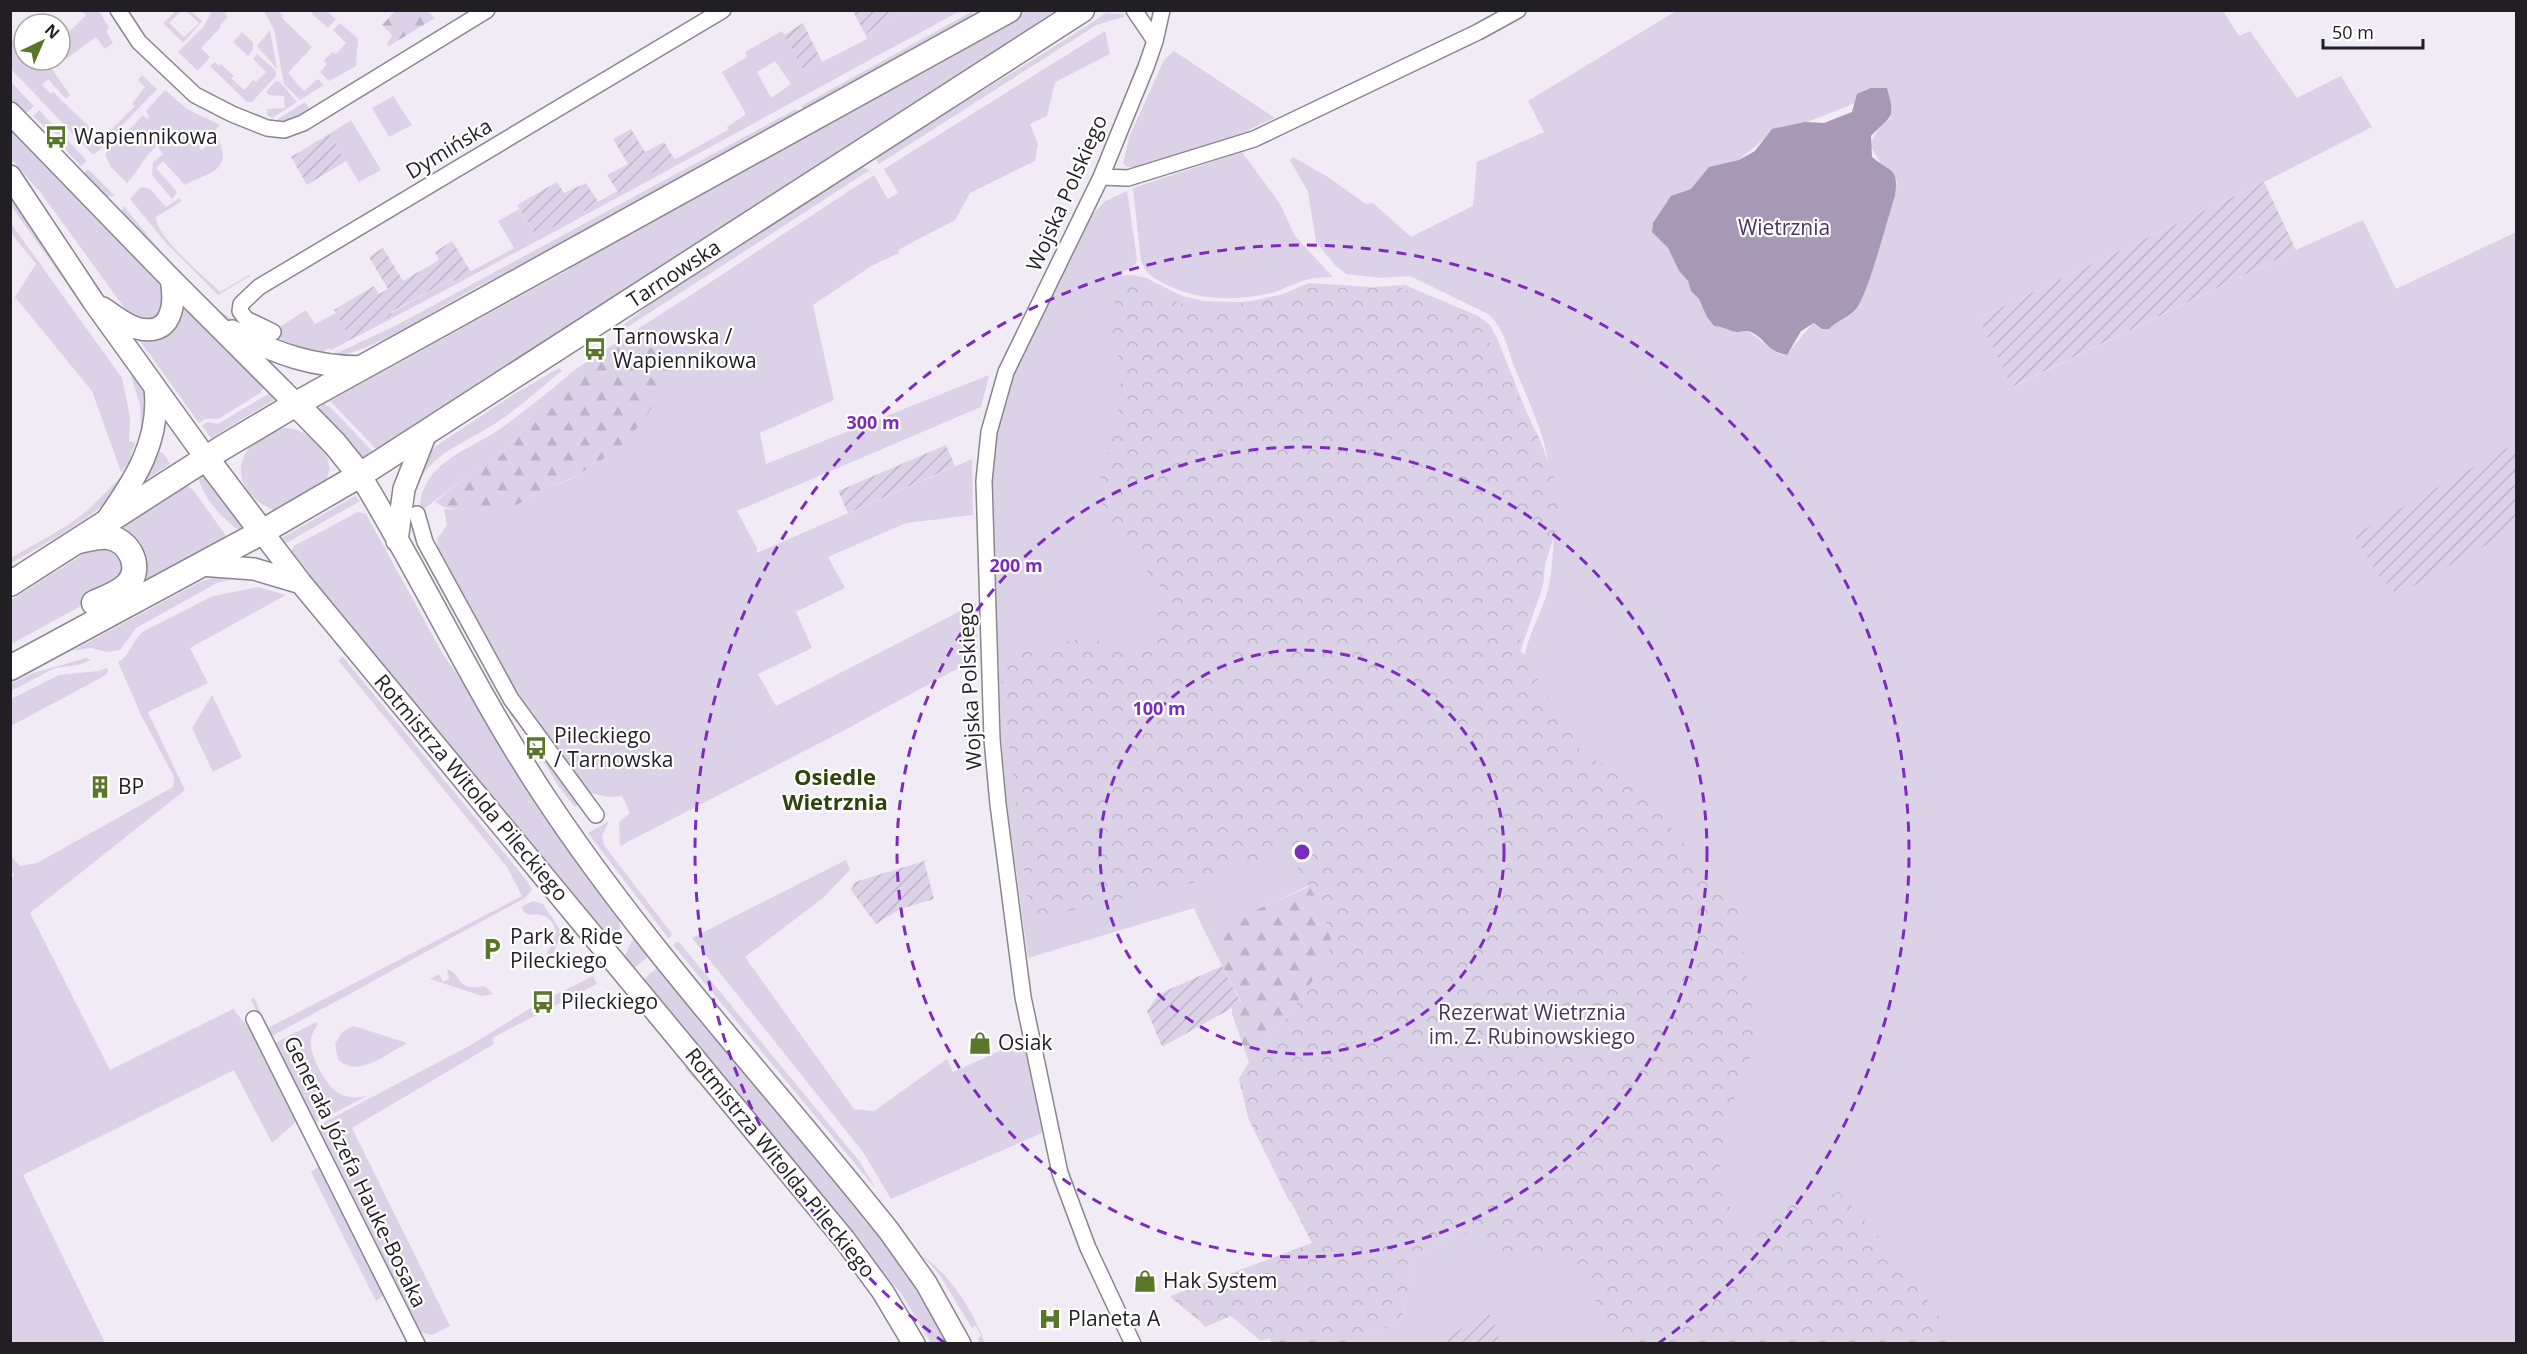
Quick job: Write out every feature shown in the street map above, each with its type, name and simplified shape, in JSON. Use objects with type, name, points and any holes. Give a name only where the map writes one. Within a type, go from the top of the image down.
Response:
[{"type":"main road","points":[[10,584],[206,458],[296,404],[1009,10]]},
{"type":"main road","name":"Tarnowska","points":[[10,668],[262,532],[360,476],[1082,10]]},
{"type":"main road","points":[[10,113],[335,444],[360,476]]},
{"type":"main road","points":[[10,176],[93,301],[206,458]]},
{"type":"main road","points":[[93,301],[134,327],[154,328],[168,319],[172,310],[174,300],[171,279]]},
{"type":"main road","points":[[208,316],[264,347],[308,363],[363,367]]},
{"type":"main road","points":[[105,522],[129,489],[148,450],[156,414],[154,388]]},
{"type":"main road","points":[[397,541],[404,489],[426,433]]},
{"type":"main road","name":"Rotmistrza Witolda Pileckiego","points":[[206,458],[301,583],[844,1239],[883,1292],[914,1344]]},
{"type":"main road","name":"Rotmistrza Witolda Pileckiego","points":[[360,476],[482,694],[567,830],[638,925],[889,1231],[926,1283],[960,1344]]},
{"type":"main road","points":[[10,649],[123,588],[132,578],[134,563],[132,555],[122,543],[114,538],[102,537],[75,542]]},
{"type":"main road","points":[[200,565],[254,569],[301,583]]},
{"type":"street","points":[[118,10],[144,48],[195,95],[258,126],[284,130],[303,123],[487,10]]},
{"type":"street","name":"Dymińska","points":[[273,332],[246,319],[240,311],[241,304],[259,287],[723,10]]},
{"type":"street","points":[[1134,10],[1155,41]]},
{"type":"street","name":"Wojska Polskiego","points":[[1133,1344],[1088,1248],[1060,1173],[1030,1033],[1017,957],[998,804],[991,719],[986,458],[999,389],[1009,364],[1101,177],[1155,41],[1162,10]]},
{"type":"street","points":[[1101,177],[1128,178],[1254,139],[1478,32],[1518,10]]},
{"type":"street","points":[[423,520],[425,542],[511,699],[596,815]]},
{"type":"street","name":"Generała Józefa Hauke-Bosaka","points":[[254,1019],[417,1344]]},
{"type":"green space","points":[[82,11],[99,11],[109,28],[106,31],[113,43],[105,49],[96,37],[72,54],[72,29],[86,15]]},
{"type":"green space","points":[[176,11],[181,11],[169,23],[184,37],[199,23],[186,11],[191,11],[202,21],[183,43],[163,23]]},
{"type":"green space","points":[[212,11],[228,11],[225,14],[228,17],[201,48],[210,57],[198,71],[178,52],[204,26]]},
{"type":"green space","points":[[264,11],[278,11],[283,15],[281,17],[312,47],[288,73],[304,91],[318,79],[324,85],[300,100],[284,84],[274,29]]},
{"type":"green space","points":[[327,11],[336,19],[328,28],[311,13]]},
{"type":"green space","points":[[395,11],[427,11],[435,18],[389,46],[387,44],[392,35],[382,25]]},
{"type":"green space","points":[[853,11],[904,11],[865,34]]},
{"type":"green space","points":[[904,11],[907,15],[915,11],[960,11],[331,350],[329,348],[322,353],[302,349],[272,335],[275,330],[306,310],[315,324],[336,313],[392,314],[451,279],[453,281],[514,248],[498,221],[519,209],[536,236],[728,130],[727,127],[746,114],[722,72],[747,57],[745,52],[782,31],[804,71],[867,39],[865,34]],"holes":[[[775,61],[791,84],[771,98],[757,72]]]},
{"type":"green space","points":[[1026,11],[1054,11],[945,87],[384,450],[375,448],[330,401],[568,270],[600,246]]},
{"type":"green space","points":[[1676,11],[2223,11],[2239,36],[2250,31],[2297,98],[2341,76],[2372,127],[2264,182],[1979,318],[2013,387],[2363,220],[2396,289],[2516,232],[2516,1343],[1349,1343],[1401,1322],[1415,1257],[1459,1230],[1289,1201],[1249,1120],[1239,1079],[1249,1062],[1289,1015],[1319,881],[1205,932],[1194,908],[1028,958],[1007,803],[1001,735],[993,481],[998,428],[1009,385],[1087,221],[1104,202],[1127,191],[1137,259],[1135,265],[1116,276],[1133,275],[1146,278],[1182,296],[1203,301],[1241,302],[1271,299],[1309,283],[1372,287],[1405,285],[1478,316],[1490,325],[1534,431],[1546,554],[1543,586],[1520,652],[1525,654],[1550,580],[1554,544],[1552,484],[1540,430],[1501,331],[1488,314],[1410,276],[1380,278],[1346,274],[1335,265],[1316,242],[1308,192],[1290,160],[1293,157],[1328,177],[1366,204],[1373,203],[1411,237],[1473,206],[1477,162],[1544,132],[1528,101]],"holes":[[[1853,104],[1893,108],[1890,119],[1879,127],[1870,145],[1881,164],[1897,180],[1895,196],[1860,303],[1855,310],[1829,329],[1814,322],[1786,355],[1777,353],[1748,331],[1735,332],[1691,291],[1688,281],[1679,271],[1668,248],[1652,232],[1764,139]]]},
{"type":"green space","points":[[971,12],[974,15],[946,35],[806,114],[801,106]]},
{"type":"green space","points":[[1106,13],[1125,14],[1124,17],[1096,25],[879,164],[876,160],[878,156],[906,138]]},
{"type":"green space","points":[[340,23],[358,39],[356,66],[329,81],[320,72],[327,64],[324,61],[332,52],[336,54],[346,43],[333,30]]},
{"type":"green space","points":[[803,23],[822,62],[804,71],[784,35]]},
{"type":"green space","points":[[270,30],[277,69],[257,46]]},
{"type":"green space","points":[[1105,31],[1110,54],[1055,82],[1047,116],[1030,124],[1038,144],[1035,161],[970,193],[955,220],[898,250],[899,253],[873,265],[813,305],[834,400],[760,433],[766,464],[989,375],[981,407],[737,511],[757,548],[757,553],[972,459],[973,515],[906,523],[828,557],[845,588],[796,612],[812,648],[758,674],[776,706],[976,603],[977,662],[964,665],[843,731],[620,846],[619,822],[630,813],[622,796],[608,797],[589,793],[527,712],[438,547],[437,539],[447,525],[444,509],[482,510],[491,514],[530,499],[550,484],[557,484],[577,476],[624,443],[648,349],[636,330],[874,175],[888,199],[898,193],[884,169]]},
{"type":"green space","points":[[242,32],[253,42],[253,50],[248,56],[233,42]]},
{"type":"green space","points":[[12,39],[12,70],[11,69]]},
{"type":"green space","points":[[1174,51],[1275,118],[1246,133],[1136,168],[1127,167],[1123,163],[1130,135],[1164,60]]},
{"type":"green space","points":[[257,54],[275,70],[276,76],[252,102],[247,102],[210,66],[215,62],[219,66],[221,64],[244,90],[253,80],[256,82],[266,72],[253,59]]},
{"type":"green space","points":[[14,72],[54,72],[70,95],[66,99],[48,79],[42,85],[51,94],[53,92],[106,143],[95,154],[92,154]]},
{"type":"green space","points":[[142,75],[157,89],[108,140],[104,137],[135,106],[132,104],[145,87],[138,80]]},
{"type":"green space","points":[[276,81],[280,82],[297,102],[272,118],[267,115],[267,109],[285,108],[284,96],[269,95],[266,92]]},
{"type":"green space","points":[[11,82],[34,106],[23,116],[11,102]]},
{"type":"green space","points":[[165,90],[187,109],[220,125],[199,148],[202,150],[217,136],[223,157],[216,170],[185,185],[163,161],[156,168],[177,192],[172,199],[152,175],[153,162],[163,154],[157,146],[127,183],[111,167],[105,154],[143,115],[147,119],[149,117],[146,111]]},
{"type":"green space","points":[[393,96],[412,125],[389,137],[372,108]]},
{"type":"green space","points":[[305,102],[309,108],[308,112],[292,120],[275,121]]},
{"type":"green space","points":[[796,109],[801,118],[479,286],[404,329],[365,348],[324,359],[395,326]]},
{"type":"green space","points":[[39,110],[87,161],[81,166],[59,143],[62,140],[53,131],[50,133],[33,116]]},
{"type":"green space","points":[[351,120],[381,170],[359,182],[329,134]]},
{"type":"green space","points":[[10,123],[165,285],[160,312],[155,317],[142,320],[126,310],[41,193],[11,159]]},
{"type":"green space","points":[[631,129],[645,152],[664,142],[675,160],[618,192],[607,175],[628,164],[613,139]]},
{"type":"green space","points":[[329,134],[346,161],[307,185],[291,157]]},
{"type":"green space","points":[[1242,152],[1280,204],[1295,236],[1333,277],[1309,279],[1258,296],[1218,298],[1179,290],[1159,281],[1145,269],[1141,261],[1133,188]]},
{"type":"green space","points":[[861,167],[870,170],[623,330],[621,327],[659,297]]},
{"type":"green space","points":[[88,169],[115,196],[102,197],[81,176]]},
{"type":"green space","points":[[557,182],[564,193],[586,183],[599,203],[536,236],[517,205]]},
{"type":"green space","points":[[2264,182],[2296,250],[2012,387],[1979,318]]},
{"type":"green space","points":[[140,188],[151,190],[166,207],[179,198],[182,201],[156,217],[158,225],[172,245],[220,292],[250,276],[218,295],[166,243],[130,199]]},
{"type":"green space","points":[[10,197],[145,390],[147,432],[141,431],[140,405],[130,372],[11,206]]},
{"type":"green space","points":[[124,206],[174,268],[214,307],[247,330],[233,325],[215,312],[119,215]]},
{"type":"green space","points":[[10,222],[122,378],[130,417],[129,441],[135,443],[129,461],[121,472],[92,391],[15,297],[36,264],[11,233]]},
{"type":"green space","points":[[452,241],[471,272],[453,281],[451,279],[391,312],[392,315],[351,339],[334,310],[374,286],[379,294],[388,289],[369,257],[383,248],[403,281],[439,260],[435,252]]},
{"type":"green space","name":"Rezerwat Wietrznia im. Z. Rubinowskiego","points":[[1120,283],[1141,283],[1199,313],[1310,288],[1401,288],[1474,318],[1505,368],[1541,442],[1564,506],[1518,647],[1583,754],[1632,779],[1737,909],[1757,1041],[1727,1118],[1717,1187],[1747,1234],[1744,1242],[1796,1201],[1839,1192],[1895,1254],[1958,1343],[1621,1343],[1572,1261],[1556,1253],[1540,1263],[1482,1244],[1459,1230],[1415,1257],[1401,1322],[1349,1343],[1272,1343],[1269,1338],[1261,1341],[1231,1316],[1205,1327],[1170,1296],[1312,1243],[1249,1120],[1239,1079],[1301,999],[1332,943],[1322,907],[1286,850],[1192,883],[1030,920],[999,662],[1013,651],[1083,638],[1151,651],[1162,589],[1103,519],[1100,478],[1121,401],[1120,364],[1110,321]]},
{"type":"green space","points":[[181,302],[264,387],[260,393],[218,419],[205,419],[199,423],[135,334]]},
{"type":"green space","points":[[636,330],[648,349],[670,344],[671,373],[650,410],[625,442],[600,461],[566,481],[550,484],[530,499],[491,515],[484,512],[448,508],[435,502],[467,476],[501,455],[523,429],[542,397],[576,369]]},
{"type":"green space","points":[[559,368],[562,371],[513,411],[441,456],[423,474],[416,485],[425,457],[436,446],[511,396]]},
{"type":"green space","points":[[270,393],[274,400],[211,438],[202,426],[207,422],[218,424]]},
{"type":"green space","points":[[542,397],[523,429],[501,455],[467,476],[420,512],[427,482],[435,471],[458,453],[503,427]]},
{"type":"green space","points":[[324,404],[330,407],[376,455],[365,461],[317,410]]},
{"type":"green space","points":[[281,428],[302,432],[312,438],[326,455],[329,466],[328,476],[322,486],[277,511],[267,507],[250,494],[241,477],[241,467],[244,457],[253,444]]},
{"type":"green space","points":[[2516,443],[2516,528],[2397,595],[2376,572],[2354,535]]},
{"type":"green space","points":[[946,445],[955,466],[848,513],[838,491]]},
{"type":"green space","points":[[155,449],[164,454],[170,464],[141,483]]},
{"type":"green space","points":[[203,470],[248,528],[242,533],[221,515],[209,500],[197,474]]},
{"type":"green space","points":[[125,473],[118,490],[97,509],[68,530],[11,563],[11,558],[65,527],[87,511]]},
{"type":"green space","points":[[183,482],[194,491],[229,540],[129,590],[132,588],[111,531]]},
{"type":"green space","points":[[355,496],[360,501],[281,546],[278,540]]},
{"type":"green space","points":[[412,507],[413,516],[531,733],[527,735],[516,715],[512,717],[416,543],[408,513]]},
{"type":"green space","points":[[358,512],[366,514],[444,656],[470,691],[619,917],[620,933],[615,945],[290,555],[294,546]]},
{"type":"green space","points":[[101,543],[125,555],[120,585],[11,644],[11,600]]},
{"type":"green space","points":[[221,575],[236,578],[217,583],[136,628],[120,650],[106,652],[91,648],[72,651],[200,582]]},
{"type":"green space","points":[[258,587],[286,595],[190,648],[208,683],[148,712],[185,790],[30,913],[110,1070],[233,1009],[257,1038],[296,1115],[294,1124],[272,1143],[234,1070],[23,1175],[105,1343],[11,1343],[10,878],[14,876],[10,855],[20,866],[37,863],[173,787],[174,777],[141,715],[118,662],[144,631],[213,596]]},
{"type":"green space","points":[[343,657],[528,882],[532,890],[525,898],[270,1037],[251,1000],[254,997],[268,1028],[522,896],[507,867],[338,660]]},
{"type":"green space","points":[[86,658],[91,660],[79,665],[55,668],[11,691],[11,684],[33,673]]},
{"type":"green space","points":[[107,668],[106,675],[11,726],[11,699],[59,675],[99,671]]},
{"type":"green space","points":[[212,695],[242,757],[213,772],[192,728]]},
{"type":"green space","points":[[534,738],[582,802],[575,807],[559,787],[540,756],[543,753],[537,744],[534,746],[531,741]]},
{"type":"green space","points":[[609,821],[602,836],[604,845],[672,934],[669,939],[588,833]]},
{"type":"green space","points":[[846,860],[850,870],[823,898],[745,957],[854,1109],[874,1111],[947,1059],[953,1072],[1015,1044],[1014,1038],[1022,1036],[1044,1132],[891,1199],[863,1152],[692,938]]},
{"type":"green space","points":[[924,861],[934,899],[900,909],[876,924],[851,890],[855,882]]},
{"type":"green space","points":[[1350,869],[1337,927],[1315,977],[1295,1007],[1249,1062],[1232,1014],[1232,1007],[1241,1002],[1205,932]]},
{"type":"green space","points":[[533,901],[543,904],[563,934],[550,961],[547,952],[555,937],[552,922],[542,915],[529,915],[521,907]]},
{"type":"green space","points":[[635,934],[651,954],[632,970],[624,958]]},
{"type":"green space","points":[[679,942],[860,1162],[876,1189],[673,945]]},
{"type":"green space","points":[[676,955],[875,1197],[674,956]]},
{"type":"green space","points":[[659,966],[901,1260],[951,1343],[931,1343],[901,1293],[867,1255],[643,983],[643,980]]},
{"type":"green space","points":[[1222,966],[1241,1003],[1162,1047],[1147,1011],[1159,994]]},
{"type":"green space","points":[[447,969],[466,986],[485,986],[493,994],[482,996],[430,979],[439,974],[443,982],[449,979]]},
{"type":"green space","points":[[593,976],[597,984],[492,1038],[494,1044],[352,1128],[450,1326],[432,1335],[419,1332],[317,1126],[471,1045],[534,1006],[536,1008],[545,1003],[545,1000]]},
{"type":"green space","points":[[316,1022],[318,1024],[312,1035],[311,1046],[314,1058],[325,1079],[335,1091],[343,1096],[367,1096],[313,1124],[273,1044]]},
{"type":"green space","points":[[353,1026],[407,1043],[372,1063],[354,1067],[345,1065],[338,1059],[335,1044],[342,1032]]},
{"type":"green space","points":[[686,1067],[700,1078],[856,1268],[905,1343],[900,1343],[880,1309],[834,1244],[685,1069]]},
{"type":"green space","points":[[320,1165],[385,1294],[376,1301],[311,1172]]},
{"type":"green space","points":[[923,1256],[943,1274],[960,1295],[985,1343],[980,1343],[978,1338],[981,1336],[976,1326],[972,1328],[939,1274]]},
{"type":"green space","points":[[1489,1314],[1502,1343],[1435,1343]]},
{"type":"shaded area","name":"Wietrznia","points":[[1871,88],[1887,88],[1891,106],[1888,120],[1871,136],[1872,157],[1892,172],[1896,180],[1896,187],[1877,257],[1860,303],[1852,313],[1829,329],[1822,329],[1814,323],[1801,331],[1787,355],[1770,348],[1751,332],[1737,332],[1714,326],[1699,299],[1691,291],[1688,281],[1679,271],[1668,248],[1652,232],[1653,223],[1671,196],[1691,189],[1709,167],[1739,160],[1755,151],[1772,129],[1805,122],[1824,123],[1852,112],[1857,94]]},
{"type":"place","name":"Wapiennikowa","points":[[56,137]]},
{"type":"place","name":"Tarnowska / Wapiennikowa","points":[[595,349]]},
{"type":"place","name":"Pileckiego / Tarnowska","points":[[536,748]]},
{"type":"place","name":"BP","points":[[100,787]]},
{"type":"place","name":"Park & Ride Pileckiego","points":[[492,949]]},
{"type":"place","name":"Pileckiego","points":[[543,1002]]},
{"type":"place","name":"Osiak","points":[[980,1043]]},
{"type":"place","name":"Hak System","points":[[1145,1281]]},
{"type":"place","name":"Planeta A","points":[[1050,1319]]},
{"type":"district","name":"Osiedle Wietrznia","points":[[835,790]]}]
